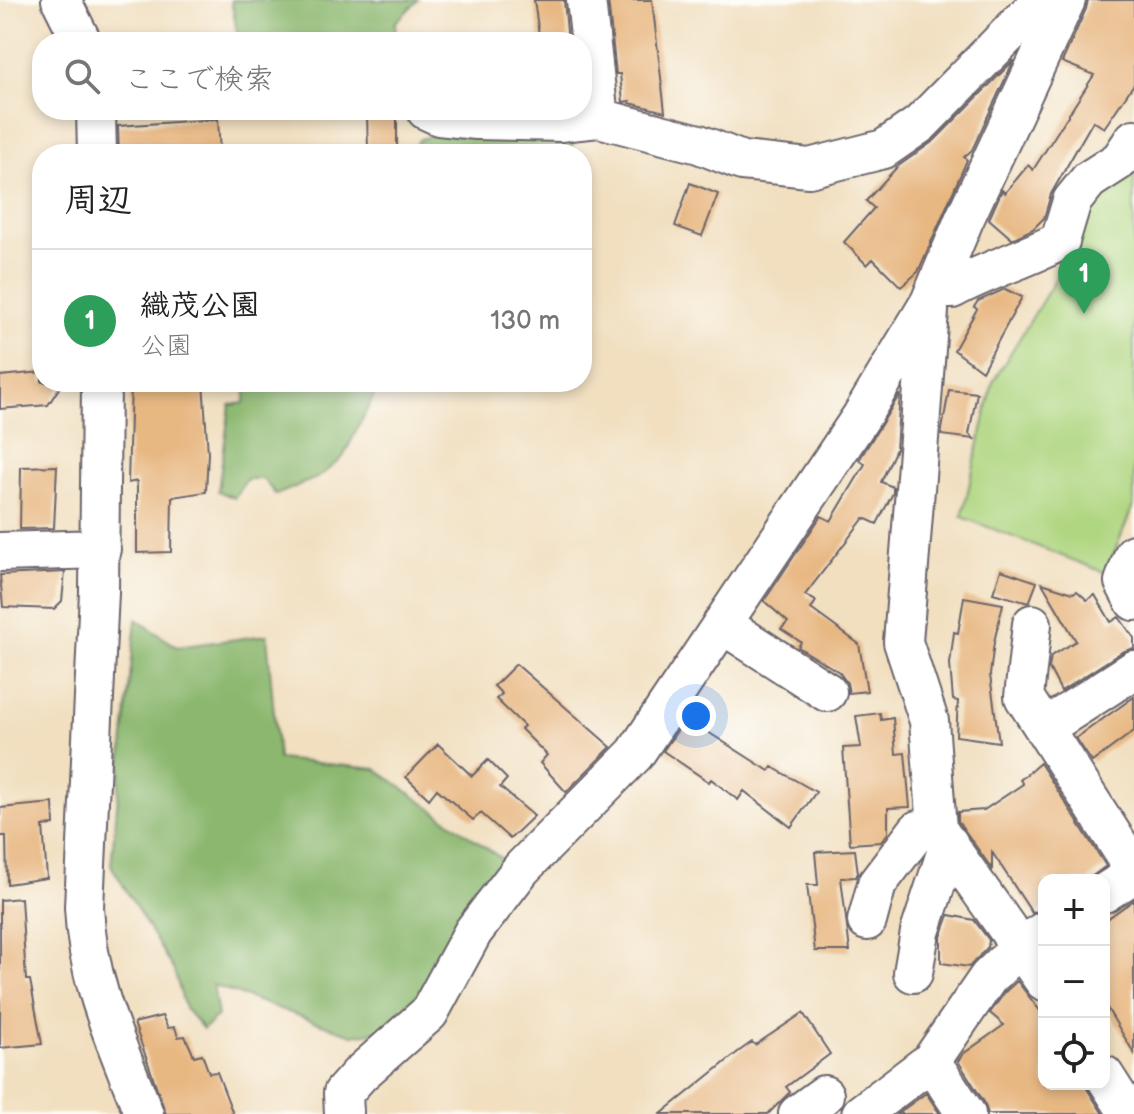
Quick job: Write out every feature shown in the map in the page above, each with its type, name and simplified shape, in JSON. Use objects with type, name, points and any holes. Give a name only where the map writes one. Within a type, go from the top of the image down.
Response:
[{"type":"street","points":[[61,0],[77,32]]},
{"type":"street","points":[[586,0],[590,32]]},
{"type":"street","points":[[592,119],[699,144],[742,161],[809,168],[850,159],[884,149],[920,124],[1042,0]]},
{"type":"street","points":[[344,1114],[343,1093],[429,1013],[473,932],[522,868],[635,754],[861,417],[934,293],[1066,0]]},
{"type":"street","points":[[592,54],[599,118]]},
{"type":"street","points":[[96,120],[97,144]]},
{"type":"street","points":[[477,120],[580,120]]},
{"type":"street","points":[[934,293],[952,289],[1060,241],[1072,201],[1089,180],[1120,160],[1134,139]]},
{"type":"street","points":[[913,973],[943,837],[929,721],[903,642],[934,293]]},
{"type":"street","points":[[101,392],[101,549],[85,940],[92,978],[144,1114]]},
{"type":"street","points":[[0,552],[101,549]]},
{"type":"street","points":[[1134,554],[1124,582],[1134,601]]},
{"type":"street","points":[[722,624],[827,692]]},
{"type":"street","points":[[1032,624],[1024,697],[1134,871],[1110,889]]},
{"type":"street","points":[[1044,728],[1134,670]]},
{"type":"street","points":[[867,921],[877,884],[918,830],[943,837],[1033,938],[1038,958]]},
{"type":"street","points":[[861,1114],[931,1061],[988,978],[1033,938]]},
{"type":"street","points":[[931,1061],[966,1114]]},
{"type":"street","points":[[1110,1084],[1129,1114]]},
{"type":"green space","points":[[231,0],[418,0],[395,23],[396,32],[237,32]]},
{"type":"green space","points":[[574,127],[573,144],[416,144],[420,139],[455,128]]},
{"type":"green space","points":[[1134,158],[1134,504],[1106,573],[962,517],[993,382],[1075,247],[1083,218],[1097,192]]},
{"type":"green space","points":[[246,392],[376,392],[343,457],[319,477],[276,495],[263,479],[247,479],[234,498],[218,491],[230,405],[244,403]]},
{"type":"green space","points":[[136,619],[177,647],[267,635],[278,759],[376,769],[509,864],[405,1028],[352,1035],[213,985],[218,1016],[203,1029],[185,1008],[174,971],[111,865]]},
{"type":"building","points":[[534,0],[564,0],[567,32],[539,32]]},
{"type":"building","points":[[608,0],[652,0],[665,112],[630,101],[623,102],[620,74],[616,74]]},
{"type":"building","points":[[1088,0],[1134,0],[1134,84],[1104,128],[1093,121],[1051,194],[1044,218],[1033,229],[1012,239],[989,219],[1002,190],[1005,193],[1028,165],[1033,170],[1094,75],[1062,62]]},
{"type":"building","points":[[1014,60],[972,150],[964,157],[967,160],[918,272],[901,287],[873,259],[867,265],[844,242],[874,208],[866,201],[897,167],[935,140]]},
{"type":"building","points":[[218,120],[219,144],[119,144],[118,126]]},
{"type":"building","points":[[367,120],[397,120],[397,144],[368,144]]},
{"type":"building","points":[[690,183],[718,194],[702,236],[675,226]]},
{"type":"building","points":[[1005,289],[1022,297],[982,371],[954,350],[977,309],[974,307],[978,301]]},
{"type":"building","points":[[32,373],[32,392],[56,392],[48,405],[0,409],[0,376]]},
{"type":"building","points":[[949,390],[977,393],[969,434],[974,439],[941,435]]},
{"type":"building","points":[[131,392],[204,392],[208,453],[206,492],[172,497],[171,552],[137,553],[137,481],[128,483]]},
{"type":"building","points":[[900,394],[896,449],[881,482],[893,487],[893,493],[877,524],[864,518],[805,595],[816,601],[811,609],[859,644],[867,691],[849,693],[847,683],[839,672],[798,647],[801,642],[781,629],[788,622],[764,601],[821,516],[831,521],[865,464],[859,460]]},
{"type":"building","points":[[57,466],[54,528],[20,529],[21,467]]},
{"type":"building","points":[[1001,570],[1037,582],[1029,603],[993,593]]},
{"type":"building","points":[[65,572],[62,601],[54,609],[3,607],[0,575]]},
{"type":"building","points":[[1042,583],[1073,593],[1077,591],[1087,600],[1095,595],[1111,622],[1119,617],[1134,638],[1134,648],[1122,652],[1061,691],[1049,668],[1051,656],[1076,641]]},
{"type":"building","points":[[964,597],[1003,604],[990,675],[999,742],[956,736],[958,701],[953,700],[950,664],[954,632],[958,633]]},
{"type":"building","points":[[516,664],[611,747],[566,792],[540,763],[547,755],[521,729],[524,726],[496,699],[502,694],[494,686]]},
{"type":"building","points":[[1134,697],[1134,731],[1092,762],[1076,738]]},
{"type":"building","points":[[880,713],[881,720],[893,718],[896,754],[905,753],[910,807],[888,808],[888,833],[881,842],[850,844],[843,748],[861,747],[856,716]]},
{"type":"building","points":[[686,718],[769,771],[772,767],[816,792],[791,827],[744,791],[738,800],[711,779],[709,782],[663,751]]},
{"type":"building","points":[[438,744],[472,776],[488,760],[507,779],[500,787],[534,816],[510,839],[481,813],[473,820],[437,789],[429,799],[406,777]]},
{"type":"building","points":[[1040,763],[1106,866],[1095,874],[1038,874],[1038,911],[1032,913],[992,852],[992,869],[958,821],[958,812],[984,810],[1023,784],[1020,780]]},
{"type":"building","points":[[53,803],[54,825],[43,826],[47,878],[7,884],[6,836],[0,836],[0,808]]},
{"type":"building","points":[[855,850],[856,877],[841,878],[850,951],[815,951],[807,885],[818,885],[815,852]]},
{"type":"building","points":[[21,898],[26,980],[30,980],[42,1044],[0,1048],[0,900]]},
{"type":"building","points":[[1134,900],[1134,1053],[1110,1013],[1110,917]]},
{"type":"building","points":[[949,915],[974,920],[989,940],[988,947],[969,967],[941,963],[941,937]]},
{"type":"building","points":[[1017,981],[1038,1008],[1038,1090],[1088,1090],[1103,1114],[988,1114],[984,1102],[958,1061],[963,1054],[1004,1025],[990,1013]]},
{"type":"building","points":[[803,1013],[830,1054],[786,1087],[790,1092],[768,1114],[661,1114],[752,1042],[755,1045]]},
{"type":"building","points":[[162,1016],[168,1028],[175,1027],[178,1037],[185,1036],[194,1056],[202,1054],[209,1073],[217,1072],[233,1114],[166,1114],[134,1023]]},
{"type":"building","points":[[926,1093],[940,1114],[897,1114]]},
{"type":"place","name":"織茂公園","points":[[1084,314]]}]
